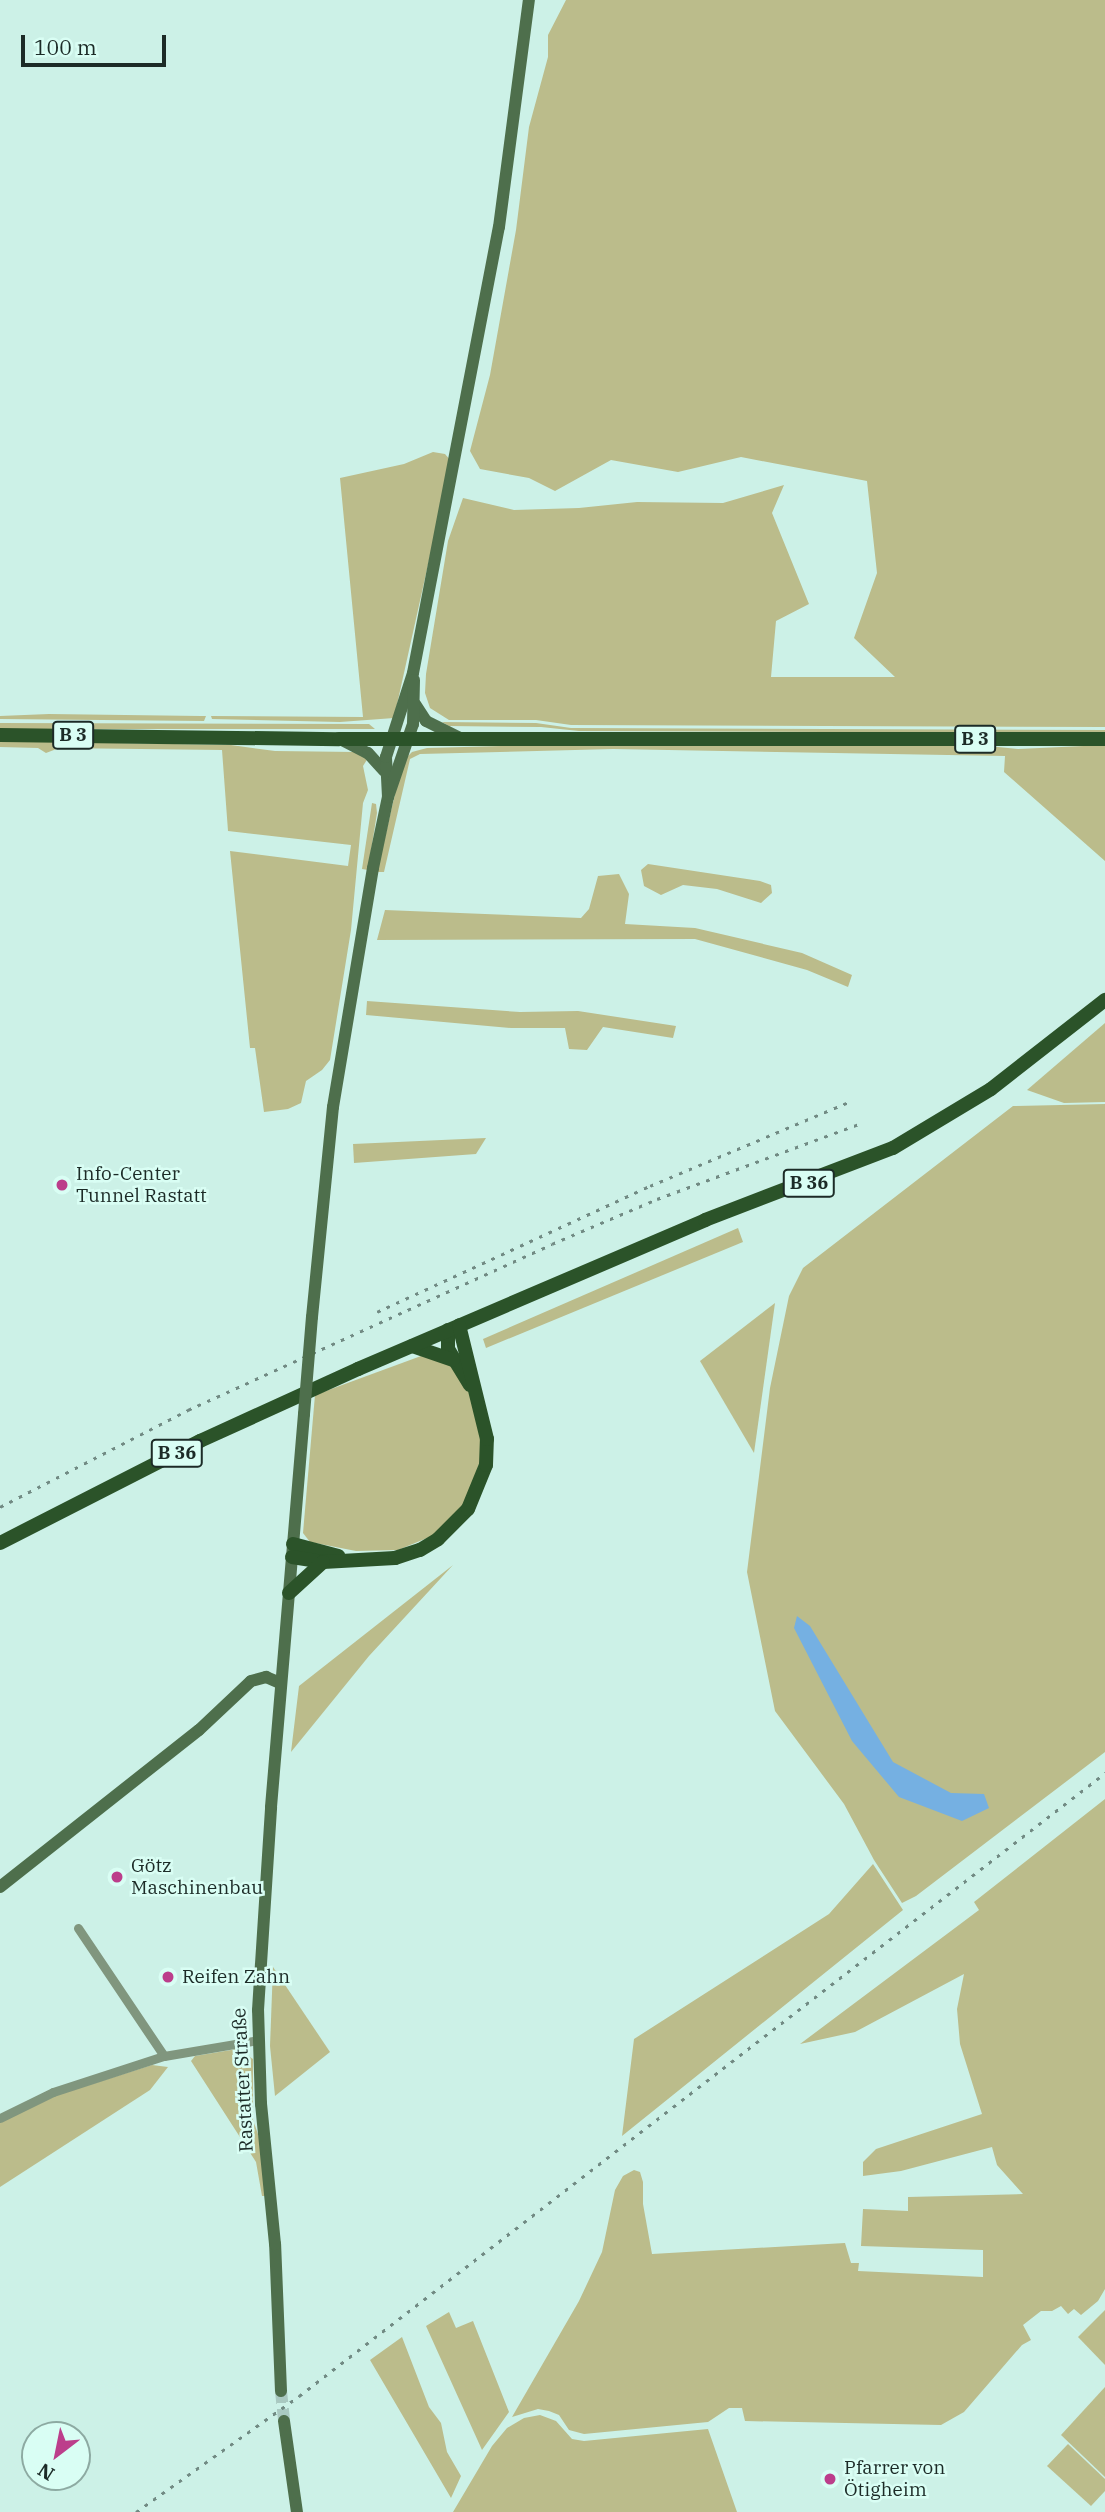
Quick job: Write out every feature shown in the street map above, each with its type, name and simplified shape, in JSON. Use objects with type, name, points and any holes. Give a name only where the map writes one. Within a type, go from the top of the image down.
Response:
[{"type":"main road","name":"B 3","points":[[0,735],[339,739],[1105,739]]},
{"type":"main road","name":"B 36","points":[[0,1543],[200,1441],[412,1346],[705,1220],[808,1183],[892,1148],[991,1089],[1105,1000]]},
{"type":"main road","points":[[454,1328],[448,1349],[476,1392]]},
{"type":"main road","points":[[292,1550],[346,1558],[395,1558],[420,1550],[454,1525],[468,1509],[486,1465],[487,1439],[476,1392],[454,1328]]},
{"type":"main road","points":[[412,1346],[453,1360]]},
{"type":"main road","points":[[292,1550],[323,1562],[346,1558]]},
{"type":"main road","points":[[289,1593],[323,1562]]},
{"type":"street","points":[[388,797],[384,771],[413,673],[499,227],[529,0]]},
{"type":"street","points":[[388,797],[408,739],[415,704],[413,673]]},
{"type":"street","points":[[415,704],[431,724],[462,739]]},
{"type":"street","points":[[339,739],[368,753],[384,771]]},
{"type":"street","name":"Rastatter Straße","points":[[281,2391],[276,2336],[275,2244],[262,2115],[259,2040],[264,1909],[312,1317],[333,1107],[373,868],[388,797]]},
{"type":"street","points":[[0,1887],[199,1730],[245,1688],[281,1683]]},
{"type":"street","points":[[78,1928],[164,2056]]},
{"type":"street","points":[[0,2118],[53,2092],[164,2056],[259,2040]]},
{"type":"street","points":[[284,2421],[297,2512]]},
{"type":"green space","points":[[566,0],[1105,0],[1105,727],[571,725],[536,720],[449,720],[430,708],[425,693],[426,674],[448,541],[463,498],[514,510],[579,508],[637,502],[723,503],[784,485],[772,513],[809,604],[776,621],[771,677],[895,677],[854,638],[877,573],[867,481],[741,457],[678,472],[611,460],[555,491],[529,478],[480,469],[470,451],[490,375],[516,230],[529,127],[548,57],[548,35]]},
{"type":"green space","points":[[433,452],[445,454],[451,461],[394,718],[340,722],[212,719],[211,716],[363,717],[340,478],[404,464]]},
{"type":"green space","points":[[0,716],[206,716],[204,721],[0,719]]},
{"type":"green space","points":[[442,722],[536,723],[571,728],[1105,730],[1105,733],[579,731],[541,727],[449,726]]},
{"type":"green space","points":[[0,723],[369,724],[375,729],[0,729]]},
{"type":"green space","points":[[0,741],[231,745],[275,751],[355,752],[368,758],[363,766],[368,790],[363,803],[351,930],[330,1060],[322,1070],[306,1081],[301,1103],[288,1109],[264,1112],[255,1048],[250,1048],[230,851],[348,866],[351,845],[228,831],[222,750],[59,748],[46,753],[38,748],[0,747]]},
{"type":"green space","points":[[579,744],[968,744],[1018,749],[1105,745],[1105,861],[1004,772],[1005,756],[613,749],[420,754],[410,759],[384,872],[377,872],[397,785],[407,757],[412,752],[427,748]]},
{"type":"green space","points":[[372,803],[376,804],[377,813],[368,870],[362,869]]},
{"type":"green space","points":[[648,864],[760,881],[771,885],[772,893],[761,903],[717,889],[683,885],[661,895],[644,886],[641,870]]},
{"type":"green space","points":[[619,874],[629,894],[625,924],[695,928],[802,953],[852,975],[848,987],[807,970],[695,939],[377,940],[385,910],[581,918],[589,909],[598,876]]},
{"type":"green space","points":[[367,1001],[520,1012],[578,1011],[676,1026],[673,1038],[603,1027],[587,1050],[569,1049],[565,1028],[511,1028],[366,1015]]},
{"type":"green space","points":[[1105,1023],[1105,1102],[1064,1103],[1027,1090]]},
{"type":"green space","points":[[1105,1104],[1105,1752],[916,1896],[902,1903],[874,1860],[844,1804],[775,1711],[747,1572],[770,1388],[789,1296],[803,1268],[1013,1106]]},
{"type":"green space","points":[[486,1138],[476,1154],[354,1163],[353,1144]]},
{"type":"green space","points":[[738,1228],[743,1242],[486,1348],[483,1339]]},
{"type":"green space","points":[[775,1303],[754,1453],[700,1361]]},
{"type":"green space","points":[[421,1356],[449,1360],[472,1392],[484,1451],[463,1507],[432,1536],[398,1550],[356,1551],[310,1542],[303,1533],[315,1395]]},
{"type":"green space","points":[[453,1565],[369,1656],[291,1752],[299,1686]]},
{"type":"green space","points":[[1105,1799],[1105,2289],[1098,2301],[1081,2315],[1074,2309],[1068,2314],[1061,2306],[1052,2311],[1041,2311],[1023,2325],[1031,2340],[1022,2345],[964,2412],[941,2425],[745,2421],[742,2408],[729,2408],[708,2422],[584,2434],[569,2430],[559,2415],[549,2411],[538,2409],[512,2417],[579,2301],[602,2252],[615,2190],[623,2176],[634,2170],[640,2172],[643,2182],[643,2204],[652,2254],[845,2243],[851,2263],[859,2263],[858,2271],[983,2277],[983,2250],[861,2246],[863,2209],[908,2211],[908,2197],[1023,2194],[997,2165],[992,2147],[901,2171],[863,2176],[863,2162],[876,2149],[982,2114],[960,2044],[957,2009],[964,1974],[855,2032],[800,2044],[979,1910],[974,1902]]},
{"type":"green space","points":[[873,1864],[903,1910],[622,2136],[634,2039],[829,1914]]},
{"type":"green space","points":[[273,1967],[330,2052],[275,2096],[270,2046]]},
{"type":"green space","points":[[237,2049],[253,2059],[253,2120],[259,2137],[266,2196],[262,2196],[256,2162],[191,2061],[195,2056]]},
{"type":"green space","points":[[152,2065],[168,2067],[150,2090],[0,2187],[0,2122],[57,2095]]},
{"type":"green space","points":[[1105,2310],[1105,2365],[1078,2337]]},
{"type":"green space","points":[[449,2312],[456,2328],[473,2321],[509,2412],[482,2450],[426,2326]]},
{"type":"green space","points":[[402,2337],[429,2407],[441,2423],[447,2452],[461,2476],[451,2498],[370,2360]]},
{"type":"green space","points":[[1105,2387],[1105,2477],[1061,2435]]},
{"type":"green space","points":[[540,2415],[556,2421],[572,2439],[584,2441],[708,2429],[737,2512],[453,2512],[492,2446],[507,2428],[524,2418]]},
{"type":"green space","points":[[1068,2444],[1105,2479],[1105,2491],[1091,2506],[1047,2466]]},
{"type":"water","points":[[797,1616],[810,1626],[893,1762],[951,1793],[984,1794],[989,1808],[962,1821],[899,1797],[852,1741],[794,1628]]},
{"type":"tunnel","points":[[281,2391],[284,2421]]},
{"type":"railway","points":[[377,1312],[650,1186],[851,1101]]},
{"type":"railway","points":[[0,1507],[188,1410],[552,1244],[657,1199],[859,1124]]},
{"type":"railway","points":[[136,2512],[299,2396],[1105,1773]]},
{"type":"place","name":"Info-Center Tunnel Rastatt","points":[[62,1185]]},
{"type":"place","name":"Götz Maschinenbau","points":[[117,1877]]},
{"type":"place","name":"Reifen Zahn","points":[[168,1977]]},
{"type":"place","name":"Pfarrer von Ötigheim","points":[[830,2479]]}]
